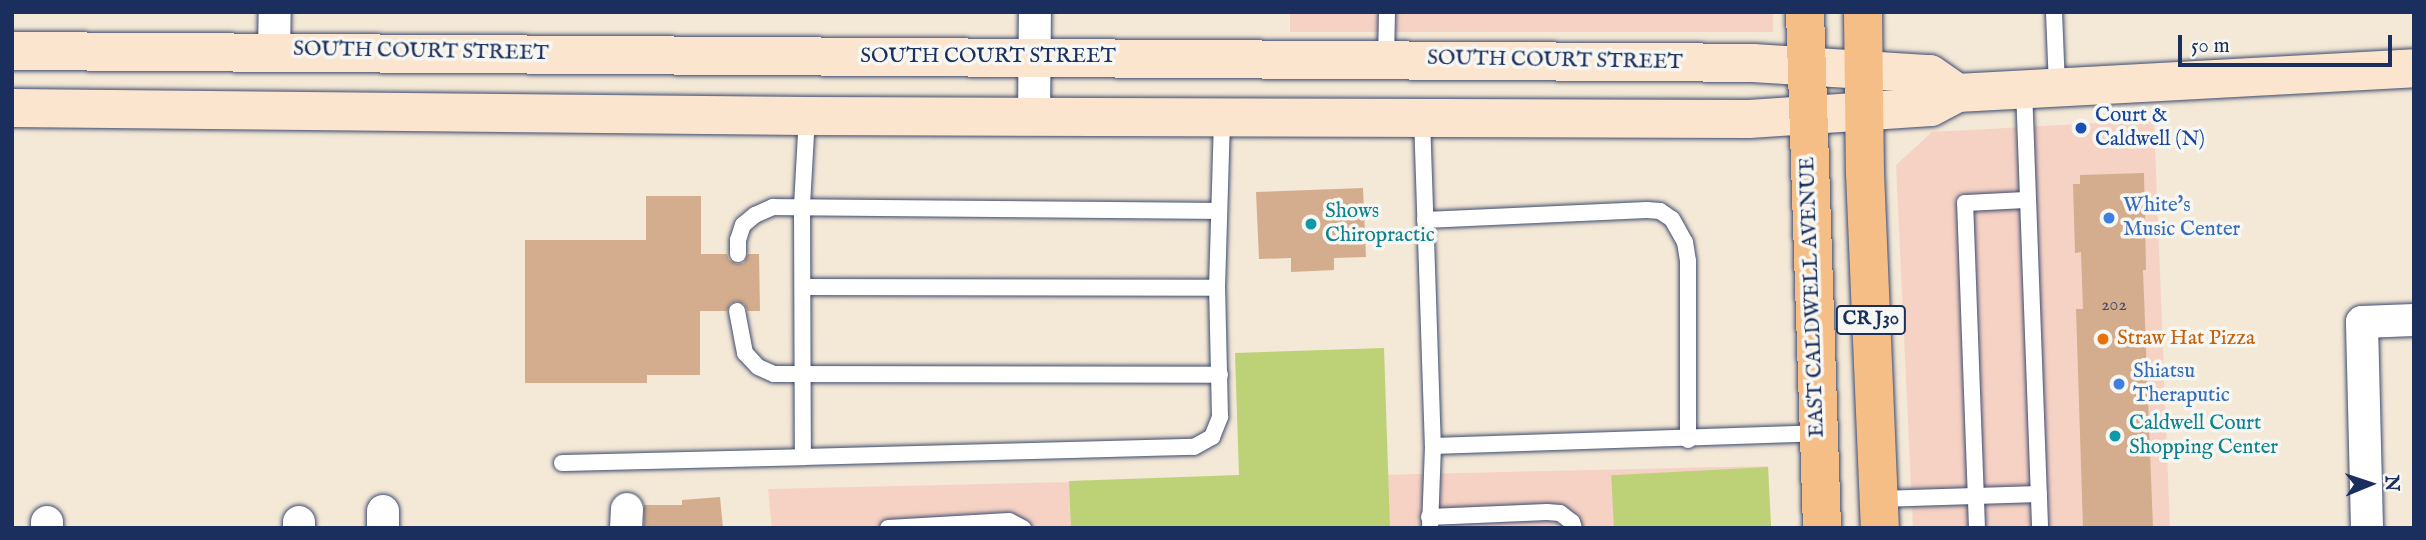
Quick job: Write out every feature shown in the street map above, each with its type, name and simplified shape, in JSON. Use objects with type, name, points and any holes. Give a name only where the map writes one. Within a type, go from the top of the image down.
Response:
[{"type":"main road","name":"CR J30","points":[[1805,12],[1806,65]]},
{"type":"main road","name":"CR J30","points":[[1863,12],[1864,111],[1879,513]]},
{"type":"main road","name":"EAST CALDWELL AVENUE","points":[[1806,65],[1822,528]]},
{"type":"street","points":[[274,51],[275,12]]},
{"type":"street","points":[[1034,117],[1035,12]]},
{"type":"street","name":"SOUTH COURT STREET","points":[[12,51],[1806,65],[1930,74],[1957,93]]},
{"type":"street","points":[[12,108],[807,116],[1749,119],[1931,107],[1957,93],[2414,68]]},
{"type":"street","points":[[2367,528],[2362,322],[2414,320]]},
{"type":"lane","points":[[1386,60],[1387,12]]},
{"type":"lane","points":[[2040,528],[2027,200],[2040,89],[2054,12]]},
{"type":"lane","points":[[803,457],[805,287],[802,206],[807,116]]},
{"type":"lane","points":[[562,463],[1194,447],[1205,443],[1217,429],[1220,375],[1217,211],[1222,117]]},
{"type":"lane","points":[[1422,118],[1433,446],[1429,522],[1547,512],[1560,513],[1572,522],[1574,528]]},
{"type":"lane","points":[[1977,528],[1965,203],[2027,200]]},
{"type":"lane","points":[[738,254],[738,240],[743,225],[755,215],[772,207],[1217,211]]},
{"type":"lane","points":[[1425,220],[1647,210],[1660,211],[1672,219],[1685,242],[1688,261],[1688,440]]},
{"type":"lane","points":[[805,287],[1217,288]]},
{"type":"lane","points":[[737,312],[745,354],[758,367],[774,374],[1220,375]]},
{"type":"lane","points":[[1433,446],[1688,440],[1726,435],[1818,433]]},
{"type":"lane","points":[[1879,513],[1976,496],[2039,494]]},
{"type":"lane","points":[[888,528],[1009,522],[1023,528]]},
{"type":"shaded area","points":[[1290,12],[1773,12],[1773,32],[1290,32]]},
{"type":"shaded area","points":[[2154,120],[2170,528],[1913,528],[1896,165],[1932,132]]},
{"type":"shaded area","points":[[1768,466],[1770,528],[772,528],[768,489]]},
{"type":"green space","points":[[1384,348],[1390,528],[1071,528],[1069,481],[1239,475],[1235,353]]},
{"type":"green space","points":[[1768,467],[1771,528],[1614,528],[1611,475]]},
{"type":"building","name":"Caldwell Court Shopping Center","points":[[2144,173],[2146,270],[2143,270],[2153,528],[2083,528],[2076,309],[2083,309],[2081,252],[2075,253],[2073,184],[2080,184],[2080,175]]},
{"type":"building","name":"Shows Chiropractic","points":[[1363,188],[1366,257],[1334,258],[1334,270],[1291,272],[1291,258],[1259,259],[1256,192]]},
{"type":"building","points":[[646,196],[701,196],[701,254],[727,254],[729,260],[737,264],[744,263],[748,254],[759,254],[760,311],[748,311],[744,304],[736,301],[730,304],[727,311],[700,311],[700,375],[647,375],[647,383],[525,383],[525,240],[646,240]]},
{"type":"building","points":[[720,497],[723,528],[644,528],[644,505],[682,505],[682,500]]},
{"type":"place","name":"Court & Caldwell (N)","points":[[2081,128]]},
{"type":"place","name":"White's Music Center","points":[[2109,218]]},
{"type":"place","name":"Shows Chiropractic","points":[[1311,224]]},
{"type":"place","name":"Straw Hat Pizza","points":[[2103,339]]},
{"type":"place","name":"Shiatsu Theraputic","points":[[2119,384]]},
{"type":"place","name":"Caldwell Court Shopping Center","points":[[2115,436]]}]
